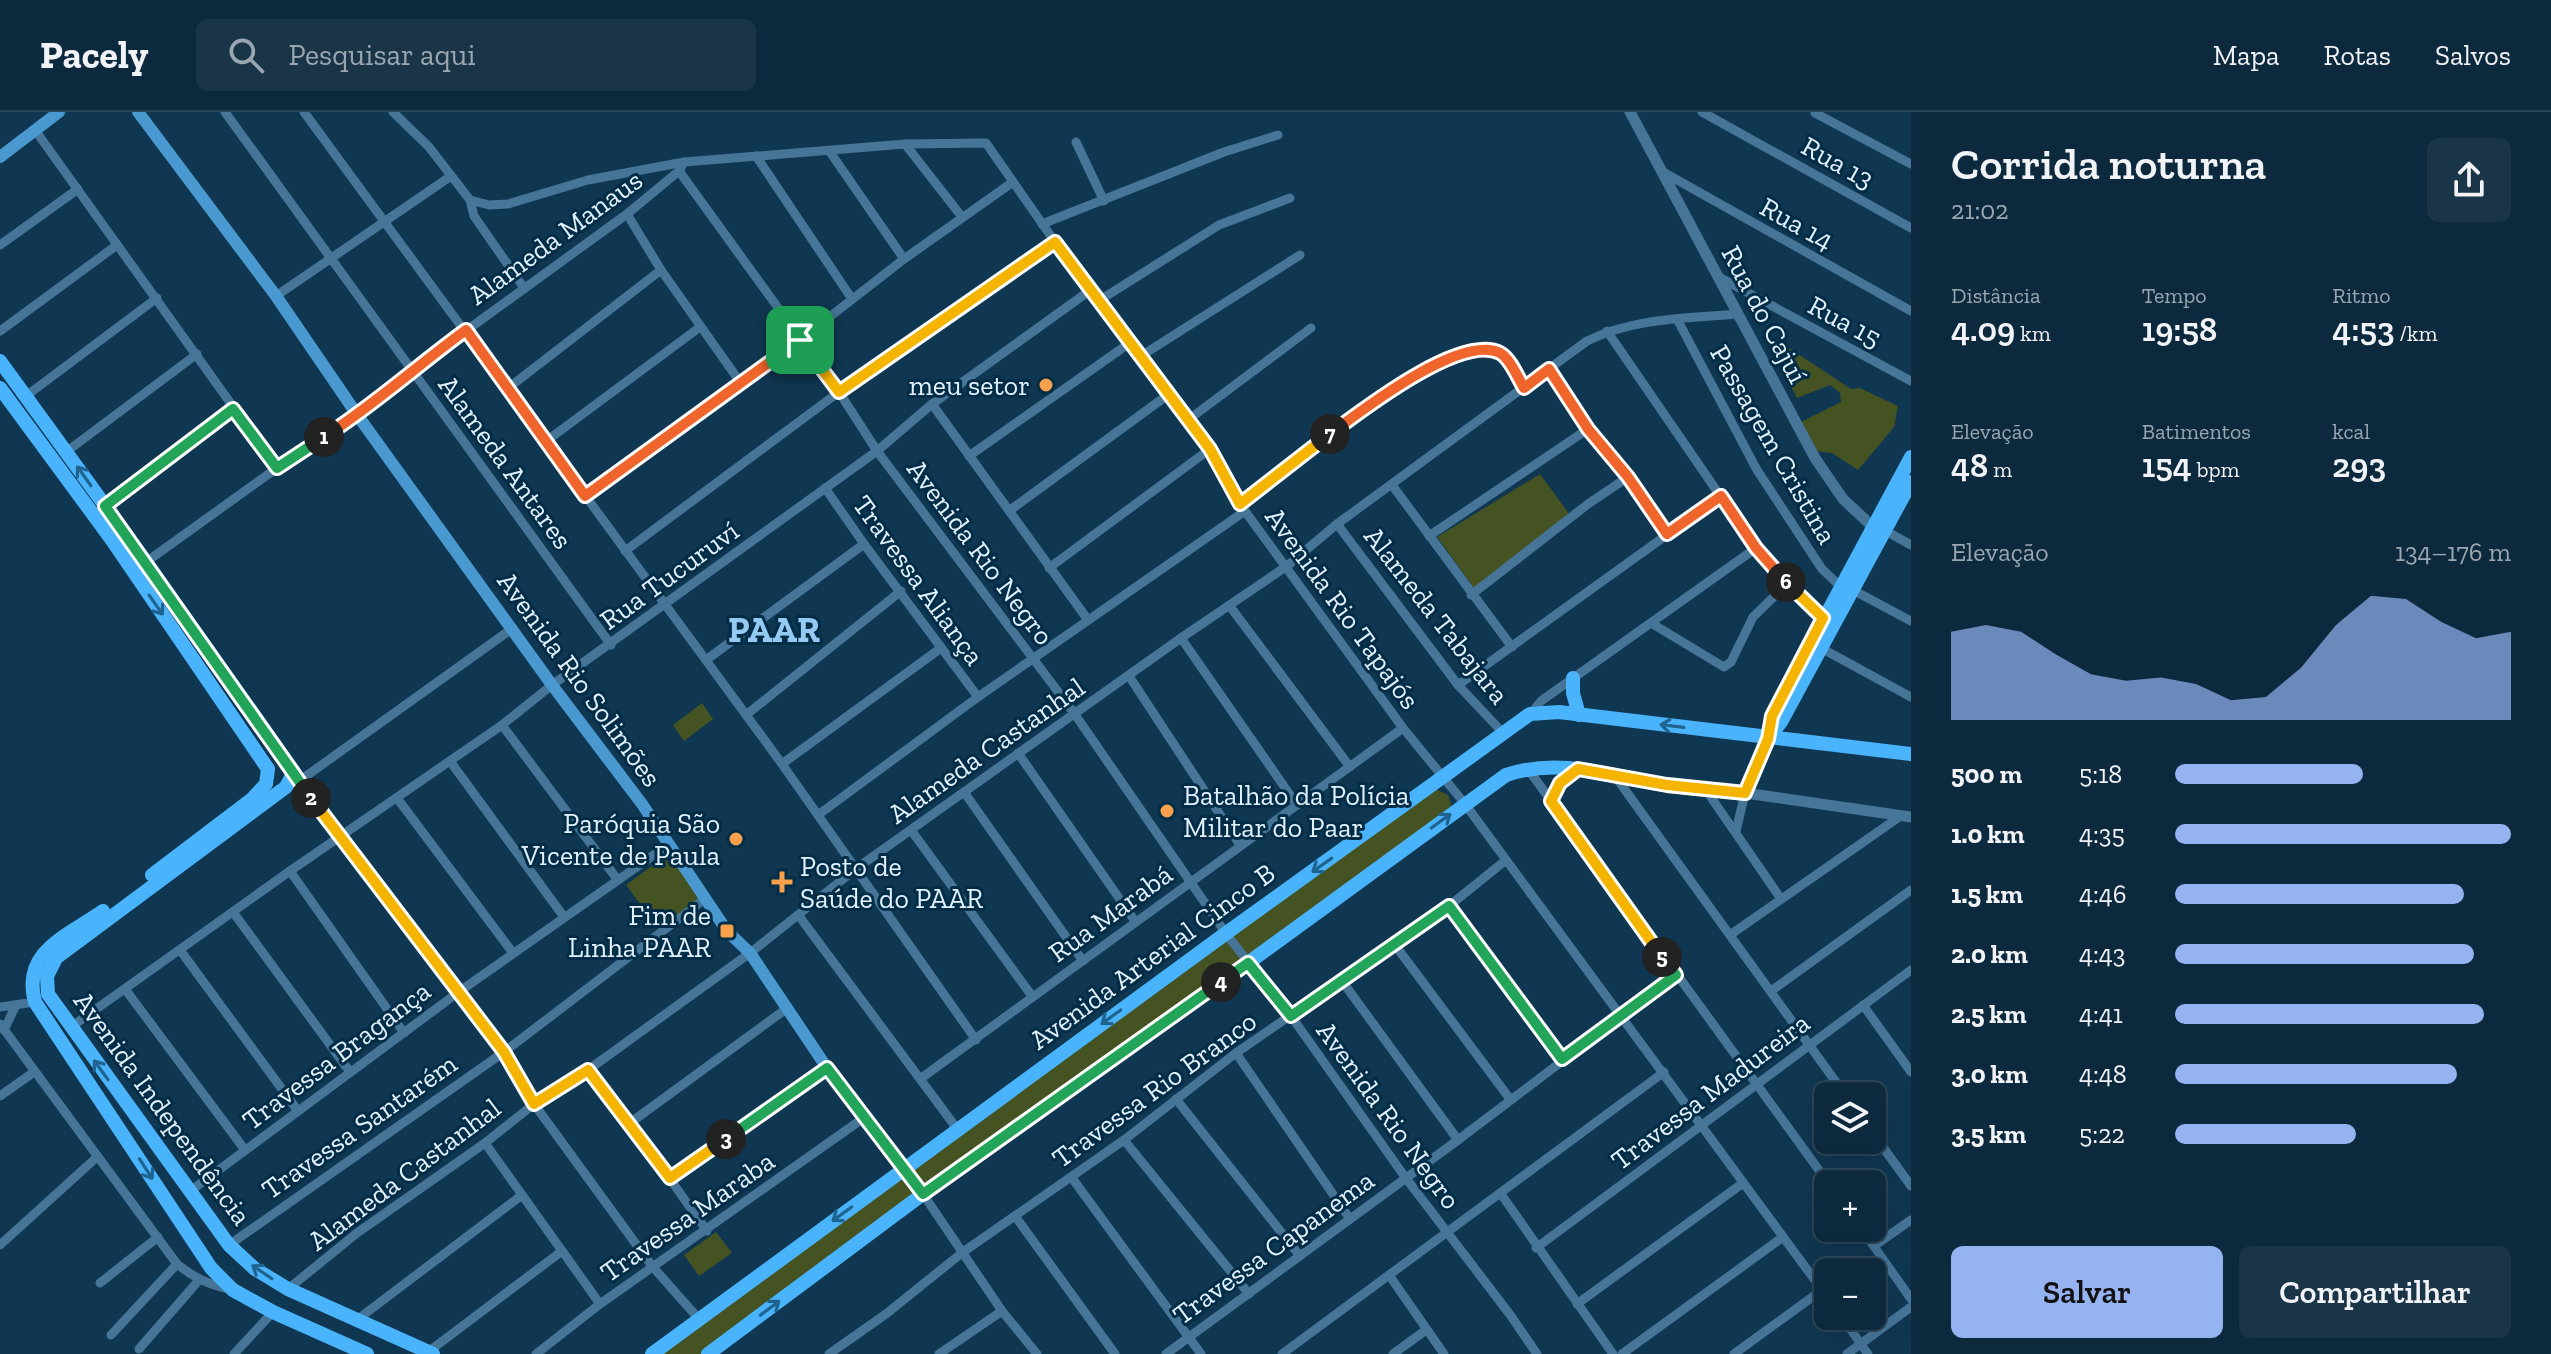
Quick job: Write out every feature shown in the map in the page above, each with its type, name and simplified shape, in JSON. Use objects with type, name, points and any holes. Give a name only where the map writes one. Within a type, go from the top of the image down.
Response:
[{"type":"main road","points":[[0,157],[59,112]]},
{"type":"main road","name":"Avenida Rio Solimões","points":[[138,112],[276,296],[358,416],[642,804],[727,931],[750,953],[827,1068],[923,1194]]},
{"type":"main road","points":[[0,361],[146,562],[293,780]]},
{"type":"main road","name":"Avenida Independência","points":[[0,388],[112,540],[263,760],[269,775],[266,784],[252,799],[41,955],[31,975],[30,985],[35,1002],[211,1268],[233,1290],[341,1349],[367,1354]]},
{"type":"main road","points":[[1879,529],[1911,457]]},
{"type":"main road","points":[[716,1352],[923,1194],[1506,775],[1527,768],[1559,766],[1745,793],[1768,739],[1772,716],[1879,529],[1911,482]]},
{"type":"main road","points":[[112,540],[135,559],[146,562]]},
{"type":"main road","points":[[1768,739],[1781,722],[1821,648],[1831,611]]},
{"type":"main road","points":[[1573,678],[1573,693],[1579,715]]},
{"type":"main road","points":[[1530,714],[1559,712],[1911,754]]},
{"type":"main road","name":"Avenida Arterial Cinco B","points":[[652,1354],[1530,714]]},
{"type":"main road","name":"Avenida Independência","points":[[293,780],[56,958],[47,976],[48,994],[229,1245],[255,1269],[288,1289],[431,1353]]},
{"type":"street","name":"Alameda Antares","points":[[225,112],[611,645]]},
{"type":"street","points":[[304,112],[782,764],[976,1040]]},
{"type":"street","points":[[393,112],[429,147],[470,200],[474,216],[524,288]]},
{"type":"street","name":"Rua do Cajuí","points":[[1630,112],[1815,458],[1843,499],[1879,529]]},
{"type":"street","name":"Rua 13","points":[[1702,112],[1911,228]]},
{"type":"street","points":[[1815,113],[1911,164]]},
{"type":"street","points":[[35,130],[277,468]]},
{"type":"street","points":[[1042,224],[1224,152],[1278,135]]},
{"type":"street","points":[[1076,142],[1104,201]]},
{"type":"street","name":"Avenida Rio Tapajós","points":[[470,200],[489,205],[508,204],[588,180],[756,156],[905,144],[986,143],[1055,242],[1210,449],[1242,507],[1403,728],[1465,804],[1814,1279]]},
{"type":"street","points":[[905,144],[962,217]]},
{"type":"street","points":[[830,152],[904,259]]},
{"type":"street","points":[[756,156],[852,299]]},
{"type":"street","name":"Alameda Manaus","points":[[146,562],[277,468],[358,416],[412,370],[627,214],[681,167]]},
{"type":"street","name":"Avenida Rio Negro","points":[[681,167],[877,451],[1074,713],[1225,934],[1291,1016],[1405,1177],[1537,1354]]},
{"type":"street","name":"Rua 14","points":[[1662,172],[1911,311]]},
{"type":"street","points":[[276,296],[451,176]]},
{"type":"street","points":[[585,496],[1013,182]]},
{"type":"street","points":[[0,245],[78,189]]},
{"type":"street","points":[[1100,300],[1219,225],[1290,198]]},
{"type":"street","points":[[627,214],[661,270],[740,382]]},
{"type":"street","points":[[625,551],[839,392],[1055,242]]},
{"type":"street","points":[[0,331],[117,245]]},
{"type":"street","points":[[1141,356],[1300,255]]},
{"type":"street","points":[[507,389],[661,270]]},
{"type":"street","name":"Rua 15","points":[[1715,275],[1911,381]]},
{"type":"street","name":"Rua Tucuruví","points":[[71,1027],[502,725],[552,685],[877,451],[932,404],[1092,289]]},
{"type":"street","points":[[26,396],[157,298]]},
{"type":"street","name":"Alameda Castanhal","points":[[288,1289],[357,1233],[485,1143],[534,1104],[588,1070],[750,953],[857,868],[1287,566],[1337,524],[1587,341],[1607,331],[1677,319],[1738,314]]},
{"type":"street","name":"Passagem Cristina","points":[[1677,319],[1757,470],[1822,569],[1846,588]]},
{"type":"street","points":[[545,442],[700,327]]},
{"type":"street","points":[[1188,420],[1311,328]]},
{"type":"street","points":[[1607,331],[1756,548],[1787,584],[1831,611]]},
{"type":"street","points":[[969,456],[1131,342]]},
{"type":"street","points":[[818,815],[1242,507],[1369,405],[1451,357],[1487,350],[1504,354],[1524,388]]},
{"type":"street","points":[[66,452],[197,354]]},
{"type":"street","points":[[1549,369],[1588,429],[1628,477],[1667,534]]},
{"type":"street","points":[[1009,511],[1169,394]]},
{"type":"street","points":[[932,404],[1088,620]]},
{"type":"street","points":[[105,506],[233,409]]},
{"type":"street","points":[[1429,536],[1588,429]]},
{"type":"street","points":[[1049,568],[1210,449]]},
{"type":"street","points":[[1471,595],[1588,504],[1628,477]]},
{"type":"street","points":[[1392,485],[1512,647]]},
{"type":"street","name":"Travessa Aliança","points":[[825,488],[978,697]]},
{"type":"street","points":[[1458,685],[1721,496]]},
{"type":"street","name":"Alameda Tabajara","points":[[1337,524],[1458,685],[1504,734]]},
{"type":"street","points":[[1879,529],[1911,545]]},
{"type":"street","points":[[706,660],[864,544]]},
{"type":"street","points":[[1530,714],[1541,701],[1756,548]]},
{"type":"street","points":[[1651,623],[1724,667],[1731,662],[1753,617],[1787,584]]},
{"type":"street","points":[[1846,588],[1911,621]]},
{"type":"street","points":[[746,715],[901,591]]},
{"type":"street","points":[[1229,605],[1350,767]]},
{"type":"street","points":[[513,628],[293,780],[460,991],[504,1052],[534,1104],[652,1266],[698,1318]]},
{"type":"street","points":[[1181,638],[1297,805]]},
{"type":"street","points":[[782,764],[941,648]]},
{"type":"street","points":[[1821,648],[1911,697]]},
{"type":"street","points":[[1129,676],[1240,845]]},
{"type":"street","points":[[502,725],[617,879]]},
{"type":"street","name":"Rua Marabá","points":[[920,1079],[1403,728]]},
{"type":"street","points":[[1018,753],[1135,921]]},
{"type":"street","points":[[450,761],[564,917]]},
{"type":"street","points":[[1527,768],[1819,1170]]},
{"type":"street","points":[[1551,801],[1560,783],[1578,769]]},
{"type":"street","points":[[1615,776],[1836,1082]]},
{"type":"street","points":[[1706,789],[1781,899]]},
{"type":"street","points":[[964,792],[1083,961]]},
{"type":"street","points":[[1736,831],[1745,793],[1906,816]]},
{"type":"street","points":[[397,798],[513,953]]},
{"type":"street","points":[[1730,935],[1906,816]]},
{"type":"street","points":[[911,830],[1032,996]]},
{"type":"street","name":"Travessa Bragança","points":[[189,1192],[460,991],[668,845]]},
{"type":"street","name":"Travessa Rio Branco","points":[[829,1354],[886,1314],[963,1252],[1124,1140],[1236,1053],[1449,906],[1506,860]]},
{"type":"street","points":[[290,871],[404,1033]]},
{"type":"street","points":[[1771,991],[1911,890]]},
{"type":"street","name":"Travessa Santarém","points":[[229,1245],[504,1052],[706,898]]},
{"type":"street","points":[[1449,906],[1562,1059]]},
{"type":"street","points":[[233,912],[350,1072]]},
{"type":"street","points":[[799,916],[958,1130]]},
{"type":"street","points":[[1395,945],[1510,1099]]},
{"type":"street","points":[[180,950],[298,1111]]},
{"type":"street","name":"Travessa Madureira","points":[[1536,1248],[1911,970]]},
{"type":"street","name":"Travessa Capanema","points":[[1166,1354],[1458,1140],[1676,975]]},
{"type":"street","points":[[1342,981],[1458,1140]]},
{"type":"street","points":[[125,989],[245,1150]]},
{"type":"street","points":[[0,1007],[35,1002]]},
{"type":"street","points":[[16,1005],[2,1027],[177,1264],[199,1280],[233,1290]]},
{"type":"street","points":[[1863,1005],[1911,1072]]},
{"type":"street","points":[[630,1123],[786,1009]]},
{"type":"street","points":[[1236,1053],[1350,1219]]},
{"type":"street","points":[[670,1178],[827,1068]]},
{"type":"street","points":[[588,1070],[707,1231]]},
{"type":"street","points":[[0,1096],[34,1072]]},
{"type":"street","points":[[1282,1354],[1664,1072]]},
{"type":"street","points":[[1176,1099],[1300,1256]]},
{"type":"street","name":"Travessa Maraba","points":[[536,1354],[652,1266],[707,1231],[865,1117]]},
{"type":"street","points":[[1124,1140],[1249,1294]]},
{"type":"street","points":[[485,1143],[600,1304]]},
{"type":"street","points":[[1886,1151],[1911,1186]]},
{"type":"street","points":[[0,1245],[97,1157]]},
{"type":"street","points":[[1072,1178],[1201,1354]]},
{"type":"street","points":[[1577,1304],[1743,1183]]},
{"type":"street","name":"Avenida Rio Solimões","points":[[923,1194],[1002,1311],[1037,1354]]},
{"type":"street","points":[[1501,1194],[1613,1354]]},
{"type":"street","points":[[358,1319],[522,1195]]},
{"type":"street","points":[[1015,1216],[1115,1354]]},
{"type":"street","points":[[1874,1246],[1911,1220]]},
{"type":"street","points":[[100,1283],[158,1237]]},
{"type":"street","points":[[1622,1354],[1783,1237]]},
{"type":"street","points":[[1871,1242],[1911,1299]]},
{"type":"street","points":[[431,1353],[562,1251]]},
{"type":"street","points":[[111,1335],[177,1264]]},
{"type":"street","points":[[1389,1275],[1444,1354]]},
{"type":"street","points":[[139,1349],[199,1280]]},
{"type":"street","points":[[1734,1354],[1814,1301]]},
{"type":"street","points":[[1847,1354],[1911,1307]]},
{"type":"street","points":[[939,1354],[1002,1311]]},
{"type":"street","points":[[234,1354],[273,1312]]},
{"type":"street","points":[[1393,1354],[1426,1330]]},
{"type":"street","points":[[1851,1330],[1868,1354]]},
{"type":"green space","points":[[1783,344],[1851,389],[1860,388],[1898,406],[1894,427],[1858,470],[1832,453],[1815,451],[1801,422],[1841,402],[1840,393],[1830,385],[1797,398],[1774,353]]},
{"type":"green space","points":[[1540,474],[1570,515],[1474,588],[1437,537]]},
{"type":"green space","points":[[702,703],[713,719],[684,741],[673,725]]},
{"type":"green space","points":[[1431,787],[1448,795],[1451,803],[1449,815],[706,1354],[655,1354]]},
{"type":"green space","points":[[668,854],[702,900],[659,930],[626,885]]},
{"type":"green space","points":[[716,1232],[732,1253],[699,1276],[684,1255]]},
{"type":"place","name":"meu setor","points":[[1046,385]]},
{"type":"place","name":"Batalhão da Polícia Militar do Paar","points":[[1167,811]]},
{"type":"place","name":"Paróquia São Vicente de Paula","points":[[736,839]]},
{"type":"place","name":"Posto de Saúde do PAAR","points":[[782,882]]},
{"type":"place","name":"Fim de Linha PAAR","points":[[727,931]]},
{"type":"district","name":"PAAR","points":[[774,629]]},
{"type":"route","points":[[1055,242],[1210,449],[1240,504],[1369,405],[1437,363],[1470,352],[1495,351],[1504,354],[1524,388],[1549,369],[1588,429],[1628,477],[1667,534],[1721,496],[1756,548],[1787,584],[1823,618],[1772,716],[1768,739],[1745,793],[1667,785],[1578,769],[1556,788],[1551,801],[1676,975],[1562,1059],[1449,906],[1291,1016],[1248,963],[923,1194],[827,1068],[670,1178],[588,1070],[534,1104],[504,1052],[299,782],[105,506],[233,409],[277,468],[358,416],[466,330],[585,496],[800,340],[839,392],[1055,242]]}]
